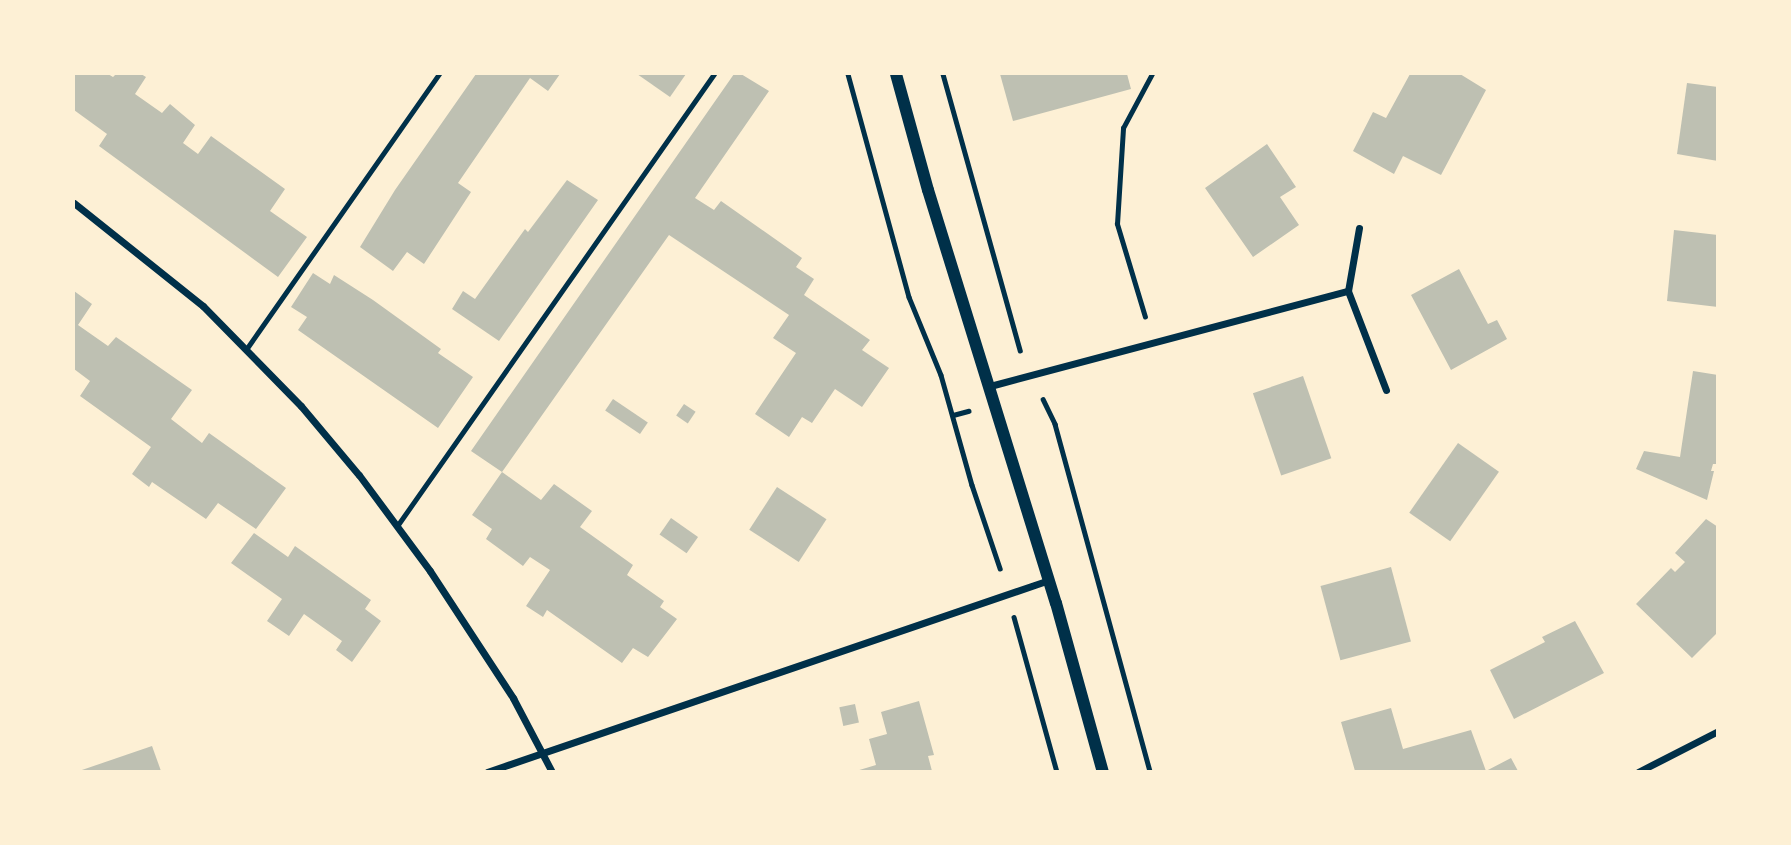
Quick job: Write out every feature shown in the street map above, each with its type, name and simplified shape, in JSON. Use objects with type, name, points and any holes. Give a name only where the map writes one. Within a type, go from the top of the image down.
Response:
[{"type":"street","points":[[896,74],[928,190],[1049,580],[1103,772]]},
{"type":"street","points":[[74,203],[186,290],[247,348],[301,406],[397,527],[481,646],[544,752],[552,772]]},
{"type":"street","points":[[1359,228],[1348,291],[1386,390]]},
{"type":"street","points":[[990,386],[1348,291]]},
{"type":"street","points":[[487,772],[1049,580]]},
{"type":"street","points":[[1638,772],[1717,731]]},
{"type":"lane","points":[[247,348],[439,74]]},
{"type":"lane","points":[[397,527],[714,74]]},
{"type":"path","points":[[848,74],[909,297],[941,375],[972,485],[1008,594],[1057,772]]},
{"type":"path","points":[[943,74],[1016,339],[1055,424],[1150,772]]},
{"type":"path","points":[[1152,74],[1123,128],[1118,224],[1153,342]]},
{"type":"building","points":[[74,74],[108,74],[113,77],[116,74],[141,74],[146,77],[135,94],[162,113],[170,104],[195,125],[183,143],[198,154],[211,136],[285,189],[270,211],[307,237],[278,277],[99,146],[107,134],[74,110]]},
{"type":"building","points":[[476,74],[560,74],[548,91],[530,78],[458,183],[471,192],[424,264],[407,252],[393,271],[360,247],[395,190]]},
{"type":"building","points":[[637,74],[686,74],[670,97]]},
{"type":"building","points":[[734,74],[741,74],[769,91],[695,198],[714,210],[721,201],[802,258],[796,267],[814,279],[804,295],[870,340],[862,350],[889,368],[862,407],[835,389],[812,423],[802,417],[789,437],[755,414],[796,353],[773,338],[789,315],[669,235],[502,472],[471,451]]},
{"type":"building","points":[[1000,74],[1127,74],[1131,89],[1013,121]]},
{"type":"building","points":[[1410,74],[1460,74],[1486,90],[1441,175],[1403,156],[1394,174],[1353,151],[1373,112],[1386,118]]},
{"type":"building","points":[[1687,83],[1718,87],[1718,161],[1677,154]]},
{"type":"building","points":[[1267,144],[1296,187],[1280,197],[1299,225],[1253,257],[1205,188]]},
{"type":"building","points":[[567,180],[598,200],[499,341],[452,309],[463,291],[475,299],[525,229],[528,232]]},
{"type":"building","points":[[1674,230],[1718,235],[1718,307],[1667,301]]},
{"type":"building","points":[[1459,269],[1488,324],[1497,320],[1507,339],[1451,370],[1411,295]]},
{"type":"building","points":[[313,273],[330,284],[334,275],[373,300],[441,349],[438,353],[473,377],[438,428],[298,330],[307,317],[291,307]]},
{"type":"building","points":[[74,291],[92,304],[78,325],[108,346],[116,337],[192,390],[171,419],[202,443],[209,433],[286,488],[256,529],[218,503],[206,519],[152,482],[149,487],[132,474],[151,447],[80,396],[90,381],[74,369]]},
{"type":"building","points":[[1693,371],[1718,375],[1718,464],[1713,464],[1711,471],[1714,471],[1707,500],[1636,469],[1644,451],[1680,457]]},
{"type":"building","points":[[1303,376],[1331,458],[1281,476],[1253,393]]},
{"type":"building","points":[[613,399],[648,422],[640,434],[605,411]]},
{"type":"building","points":[[684,404],[696,412],[688,423],[676,416]]},
{"type":"building","points":[[1458,443],[1499,472],[1450,541],[1409,513]]},
{"type":"building","points":[[502,472],[541,500],[554,484],[592,511],[580,527],[633,565],[627,575],[664,601],[660,607],[677,619],[648,657],[633,648],[622,663],[547,610],[543,617],[526,606],[550,570],[530,557],[523,566],[486,539],[492,529],[472,515]]},
{"type":"building","points":[[777,487],[826,519],[799,562],[749,530]]},
{"type":"building","points":[[671,518],[698,537],[687,553],[660,534]]},
{"type":"building","points":[[1706,519],[1718,527],[1718,632],[1692,658],[1636,604],[1671,568],[1675,572],[1685,562],[1675,553]]},
{"type":"building","points":[[254,533],[288,557],[295,546],[371,600],[365,609],[381,621],[352,662],[336,650],[342,641],[304,614],[289,636],[267,621],[282,599],[231,563]]},
{"type":"building","points":[[1391,567],[1411,641],[1340,660],[1320,586]]},
{"type":"building","points":[[1575,621],[1604,673],[1514,719],[1490,670],[1545,642],[1542,637]]},
{"type":"building","points":[[919,701],[934,755],[928,756],[932,771],[856,771],[876,765],[869,739],[887,734],[881,712]]},
{"type":"building","points":[[855,704],[859,723],[843,726],[839,707]]},
{"type":"building","points":[[1391,708],[1403,749],[1471,730],[1486,771],[1355,771],[1341,722]]},
{"type":"building","points":[[152,746],[161,771],[79,771]]},
{"type":"building","points":[[1511,758],[1518,771],[1486,771]]}]
